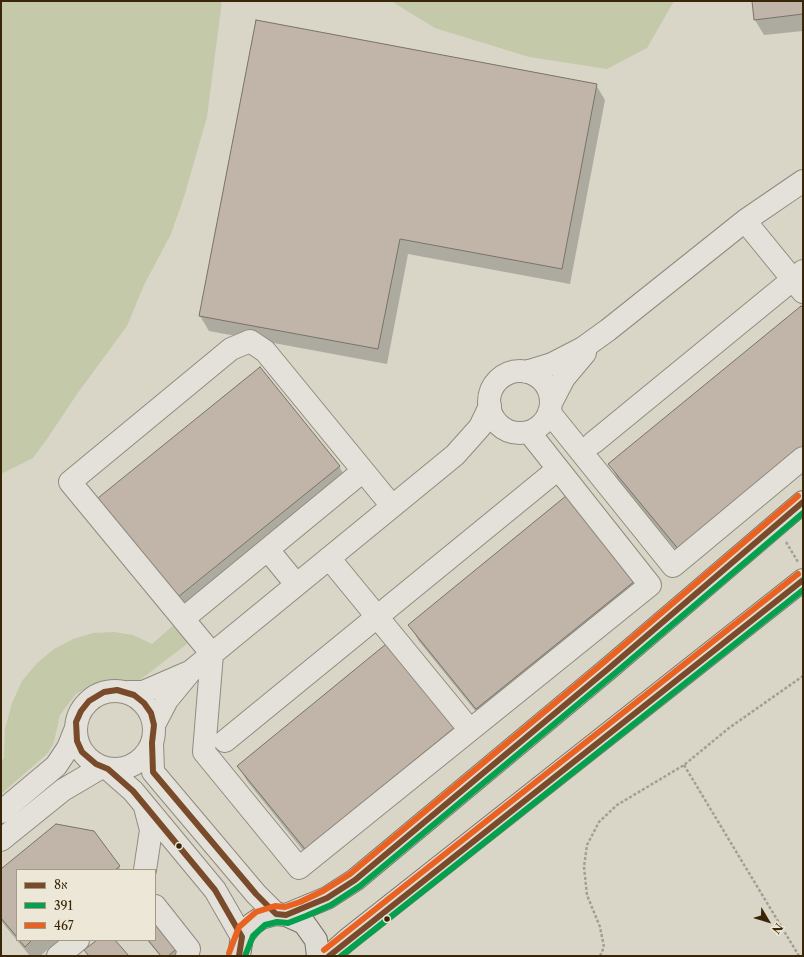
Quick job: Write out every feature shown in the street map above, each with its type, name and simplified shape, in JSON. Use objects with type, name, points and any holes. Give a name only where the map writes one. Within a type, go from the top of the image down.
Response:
[{"type":"main road","points":[[239,949],[252,924],[261,918],[281,915],[327,898],[355,880],[608,669],[803,502]]},
{"type":"main road","points":[[330,956],[347,940],[801,572]]},
{"type":"main road","points":[[281,915],[296,918],[311,931],[316,940],[318,956]]},
{"type":"street","points":[[1,840],[62,790],[105,768],[126,768],[137,762],[146,754],[167,700],[190,672],[454,455],[480,427],[490,406],[492,392],[500,380],[512,373],[526,372],[565,358],[608,330],[745,221],[803,181]]},
{"type":"street","points":[[593,443],[800,281],[745,221]]},
{"type":"street","points":[[454,455],[489,438],[506,433],[522,432],[541,425],[550,408],[554,394],[567,374],[608,330]]},
{"type":"street","points":[[392,506],[259,345],[250,341],[242,343],[225,354],[70,482],[212,654],[204,752],[300,868],[650,585],[558,469],[522,432],[506,429],[498,423],[492,415],[490,406]]},
{"type":"street","points":[[526,372],[535,375],[543,381],[550,394],[550,408],[673,566],[803,458]]},
{"type":"street","points":[[225,741],[558,469]]},
{"type":"street","points":[[183,619],[363,471]]},
{"type":"street","points":[[268,550],[296,584]]},
{"type":"street","points":[[329,558],[470,730]]},
{"type":"street","points":[[1,812],[56,766],[68,748],[81,711],[93,697],[110,691],[143,692],[190,672]]},
{"type":"street","points":[[129,692],[144,703],[151,713],[153,734],[153,772],[250,888],[281,915]]},
{"type":"street","points":[[76,728],[77,740],[82,752],[91,761],[105,768],[133,791],[215,890],[239,949]]},
{"type":"street","points":[[144,869],[151,830],[145,806]]},
{"type":"street","points":[[156,907],[188,949],[187,956]]},
{"type":"street","points":[[58,956],[77,941]]},
{"type":"path","points":[[776,524],[801,572]]},
{"type":"path","points":[[600,956],[604,947],[600,927],[588,895],[584,867],[587,845],[599,822],[617,805],[684,765],[729,728],[803,676]]},
{"type":"path","points":[[684,765],[800,956]]},
{"type":"green space","points":[[1,1],[222,1],[207,117],[184,197],[171,234],[144,285],[127,326],[77,394],[47,439],[33,458],[1,474]]},
{"type":"green space","points":[[391,1],[674,1],[647,48],[607,69],[529,57],[435,28]]},
{"type":"green space","points":[[177,622],[192,640],[140,680],[94,684],[76,694],[60,715],[54,742],[48,753],[1,794],[1,761],[4,758],[5,729],[12,703],[22,681],[37,663],[54,649],[73,639],[93,633],[114,632],[133,635],[152,644]]},
{"type":"building","points":[[752,1],[803,1],[803,14],[754,20]]},
{"type":"building","points":[[256,20],[597,84],[562,269],[400,239],[378,349],[199,316]]},
{"type":"building","points":[[801,306],[803,308],[803,450],[680,551],[608,464]]},
{"type":"building","points":[[260,367],[340,466],[178,597],[98,498]]},
{"type":"building","points":[[572,491],[641,576],[476,709],[408,625]]},
{"type":"building","points":[[391,640],[459,724],[305,849],[237,766]]},
{"type":"building","points":[[56,824],[94,831],[120,866],[116,869],[16,869],[16,936],[1,918],[1,869]]},
{"type":"building","points":[[156,915],[180,946],[168,956],[161,956],[149,941],[156,941]]},
{"type":"building","points":[[20,941],[31,941],[25,947]]},
{"type":"building","points":[[96,941],[116,941],[129,956],[89,956],[84,950]]},
{"type":"transit line","name":"467","points":[[229,953],[239,927],[256,912],[275,906],[285,907],[300,902],[323,891],[350,874],[603,663],[798,496]]},
{"type":"transit line","name":"8א","points":[[239,956],[242,937],[215,890],[133,791],[108,769],[96,764],[82,752],[77,741],[76,722],[81,711],[89,701],[104,692],[117,690],[134,695],[144,703],[151,713],[154,725],[152,743],[153,772],[256,894],[276,914],[286,915],[327,898],[355,880],[608,669],[803,502]]},
{"type":"transit line","name":"391","points":[[245,956],[253,936],[265,925],[277,922],[288,923],[306,916],[331,905],[360,886],[613,675],[803,513]]},
{"type":"transit line","name":"467","points":[[324,950],[798,574]]},
{"type":"transit line","name":"8א","points":[[329,956],[803,580]]},
{"type":"transit line","name":"391","points":[[341,956],[803,590]]}]
